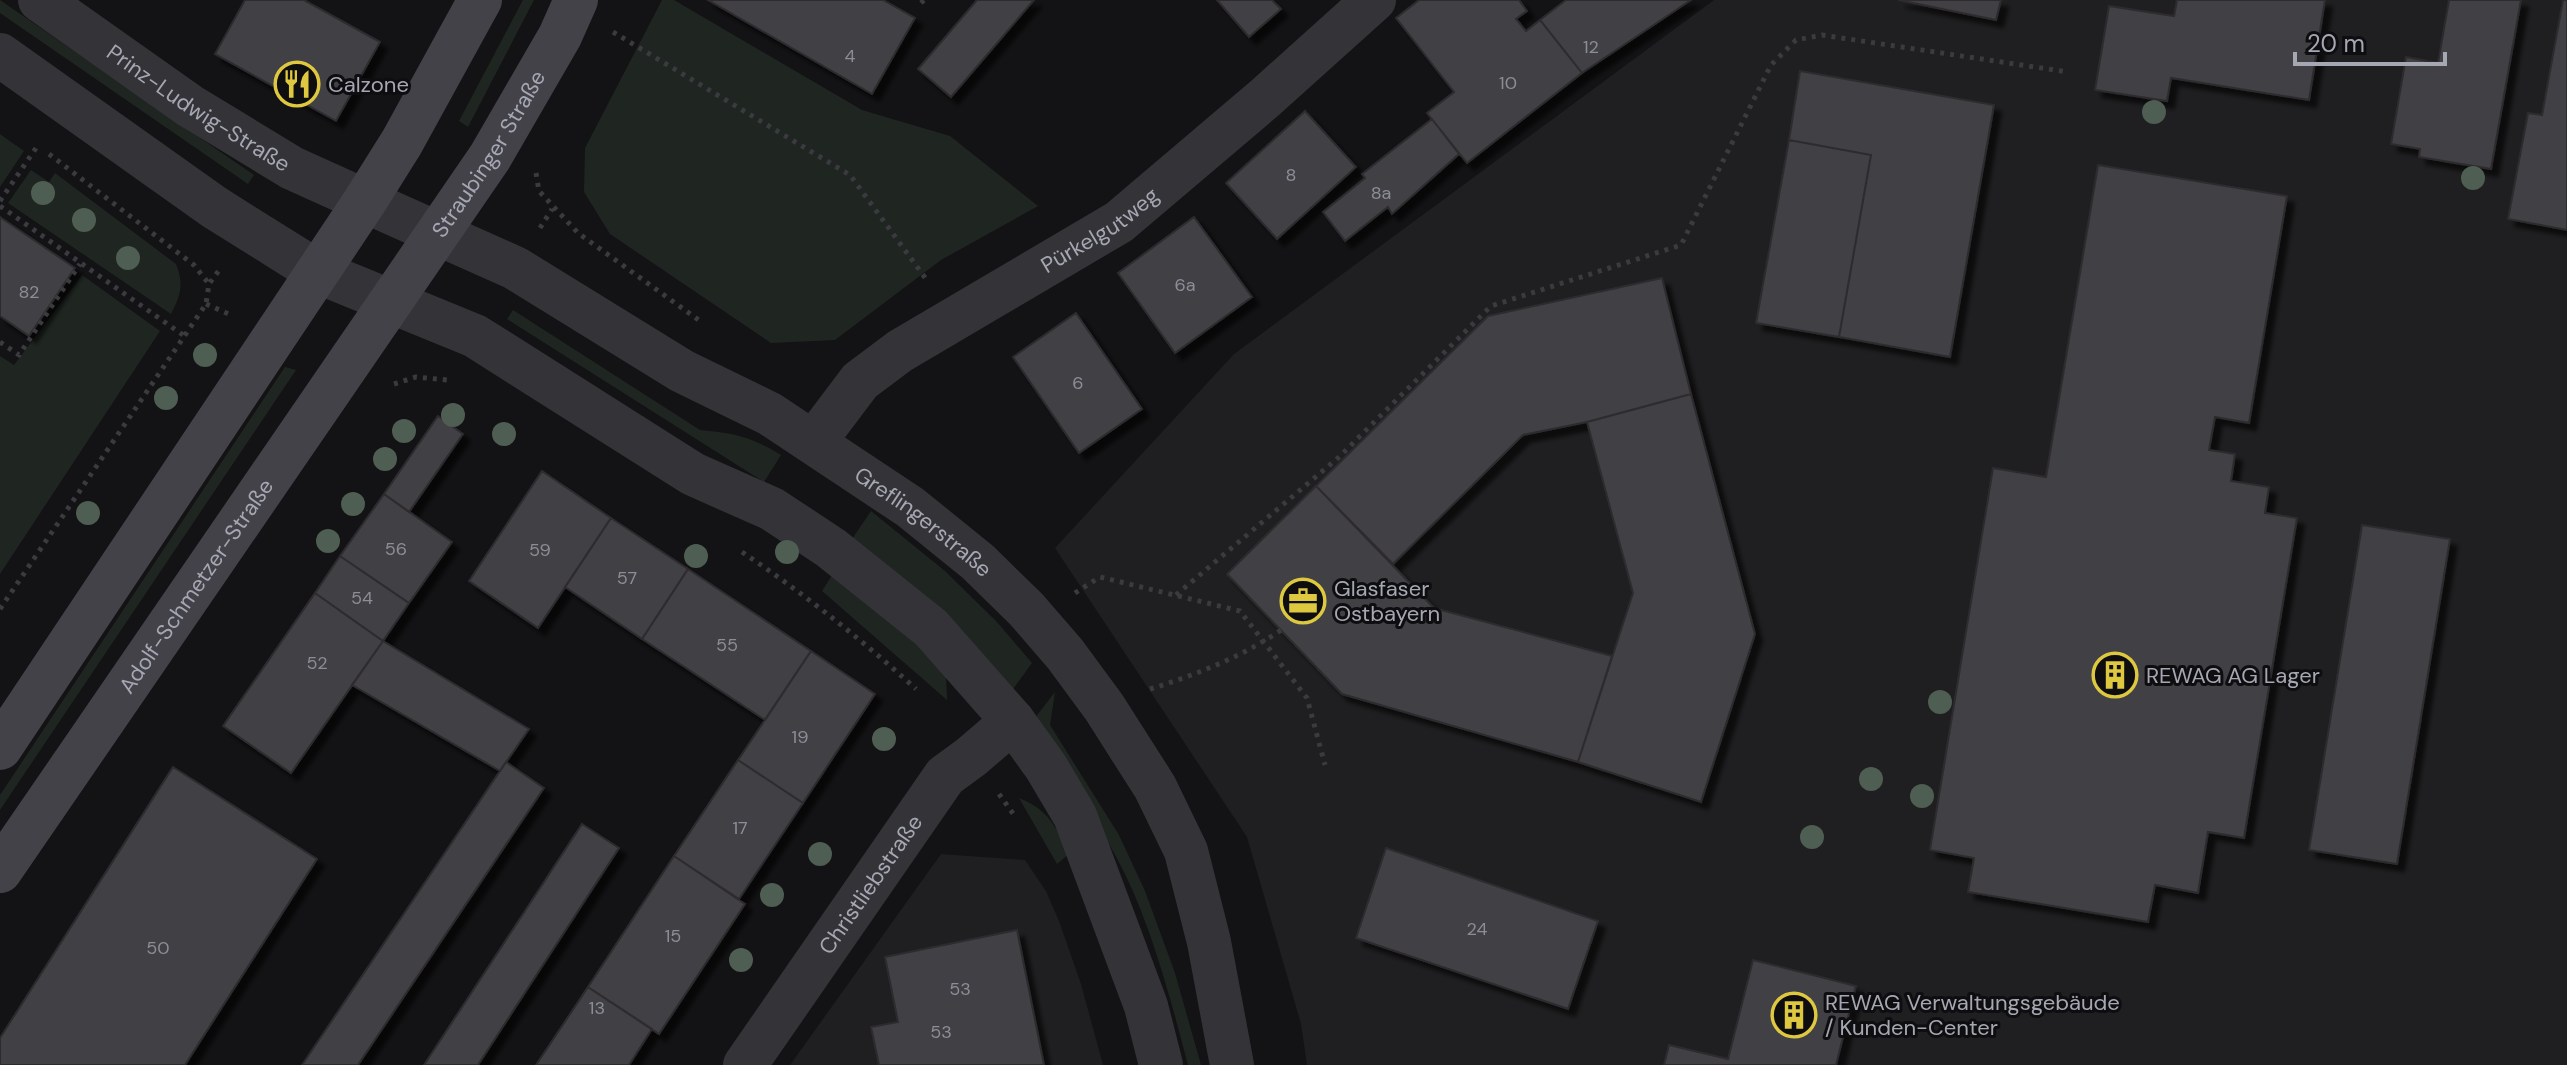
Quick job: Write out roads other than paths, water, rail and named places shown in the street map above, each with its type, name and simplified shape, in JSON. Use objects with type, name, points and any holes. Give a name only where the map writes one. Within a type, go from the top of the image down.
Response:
[{"type":"main road","points":[[0,748],[365,201],[402,142],[480,0]]},
{"type":"main road","name":"Straubinger Straße","points":[[392,302],[490,157],[560,36],[574,4]]},
{"type":"main road","name":"Adolf-Schmetzer-Straße","points":[[0,871],[392,302]]},
{"type":"street","name":"Prinz-Ludwig-Straße","points":[[40,0],[190,106],[292,168],[365,201]]},
{"type":"street","name":"Pürkelgutweg","points":[[814,442],[860,381],[900,351],[1119,222],[1374,0]]},
{"type":"street","points":[[0,55],[249,230],[316,271],[475,336],[693,474],[772,509],[831,548],[931,628],[1013,721],[1046,767],[1075,816],[1146,1006],[1161,1065]]},
{"type":"street","name":"Greflingerstraße","points":[[365,201],[515,268],[682,371],[770,414],[910,507],[978,562],[1026,609],[1065,654],[1104,707],[1155,787],[1186,851],[1209,942],[1232,1065]]},
{"type":"street","name":"Christliebstraße","points":[[745,1065],[945,776],[1013,721]]},
{"type":"place","name":"Calzone","points":[[297,84]]},
{"type":"place","name":"Glasfaser Ostbayern","points":[[1303,601]]},
{"type":"place","name":"REWAG AG Lager","points":[[2115,675]]},
{"type":"place","name":"REWAG Verwaltungsgebäude / Kunden-Center","points":[[1794,1015]]}]
